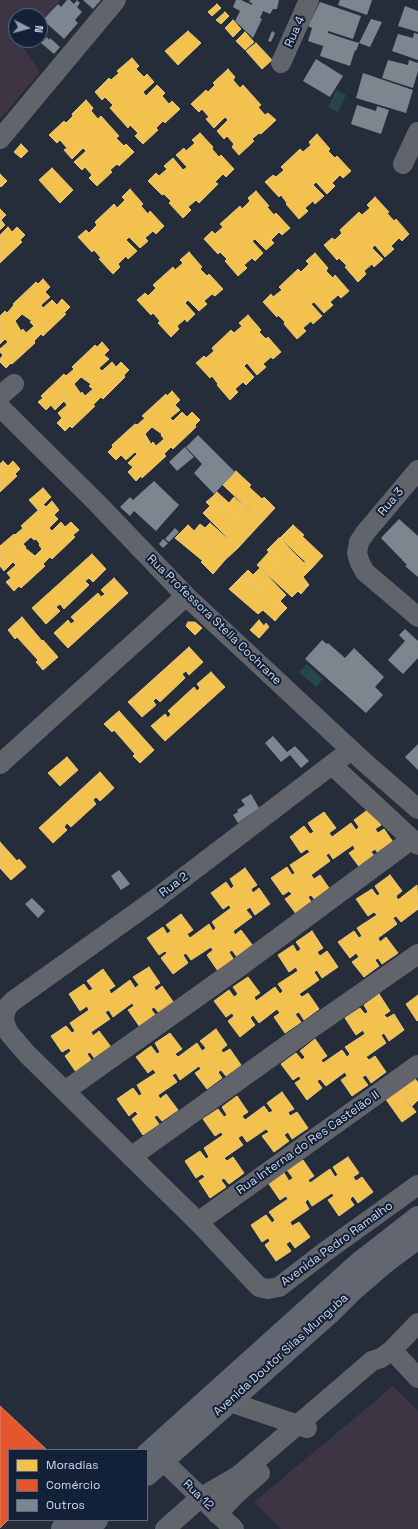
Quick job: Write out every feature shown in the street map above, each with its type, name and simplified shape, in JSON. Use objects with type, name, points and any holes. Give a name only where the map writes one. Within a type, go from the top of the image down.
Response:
[{"type":"main road","name":"Avenida Doutor Silas Munguba","points":[[152,1463],[359,1263],[418,1217]]},
{"type":"main road","name":"Avenida Doutor Silas Munguba","points":[[152,1463],[230,1402],[332,1311],[352,1291],[387,1261],[418,1238]]},
{"type":"main road","points":[[62,1529],[71,1521]]},
{"type":"main road","points":[[87,1529],[96,1521]]},
{"type":"street","points":[[0,139],[116,0]]},
{"type":"street","name":"Rua 4","points":[[281,63],[309,0]]},
{"type":"street","points":[[403,164],[418,132]]},
{"type":"street","name":"Rua Professora Stella Cochrane","points":[[0,407],[96,502],[186,596],[351,750],[418,809]]},
{"type":"street","name":"Rua 3","points":[[418,470],[358,542],[357,553],[365,572],[418,618]]},
{"type":"street","points":[[0,764],[186,596]]},
{"type":"street","name":"Rua 2","points":[[65,1091],[27,1054],[9,1033],[5,1024],[4,1014],[8,1006],[157,898],[351,750]]},
{"type":"street","points":[[198,1222],[65,1091],[415,842],[332,765]]},
{"type":"street","points":[[131,1157],[418,954]]},
{"type":"street","name":"Rua Interna do Res Castelão II","points":[[198,1222],[418,1065]]},
{"type":"street","name":"Avenida Pedro Ramalho","points":[[198,1222],[253,1282],[263,1289],[274,1289],[279,1287],[326,1251],[418,1185]]},
{"type":"street","points":[[217,1514],[372,1361],[387,1354],[418,1323]]},
{"type":"street","points":[[387,1354],[418,1378]]},
{"type":"street","points":[[230,1402],[304,1427]]},
{"type":"street","points":[[165,1529],[200,1498],[238,1476],[304,1427]]},
{"type":"street","name":"Rua 12","points":[[152,1463],[200,1498],[234,1529]]},
{"type":"shaded area","points":[[0,0],[60,0],[48,14],[48,8],[8,8],[8,48],[23,48],[40,72],[0,119]]},
{"type":"shaded area","points":[[336,90],[346,95],[338,112],[328,107]]},
{"type":"shaded area","points":[[307,664],[323,679],[316,687],[299,672]]},
{"type":"shaded area","points":[[393,1386],[418,1411],[418,1529],[281,1529],[254,1502]]},
{"type":"building: Moradias","points":[[217,4],[221,8],[212,16],[208,12]]},
{"type":"building: Moradias","points":[[225,12],[229,16],[221,24],[216,20]]},
{"type":"building: Moradias","points":[[233,20],[241,29],[233,37],[225,28]]},
{"type":"building: Moradias","points":[[188,31],[201,43],[178,65],[165,51]]},
{"type":"building: Moradias","points":[[245,32],[254,42],[245,50],[236,41]]},
{"type":"building: Moradias","points":[[256,43],[272,60],[262,69],[246,51]]},
{"type":"building: Moradias","points":[[132,58],[139,66],[136,69],[144,77],[147,74],[154,82],[143,92],[146,96],[157,85],[165,93],[162,96],[169,104],[172,101],[180,109],[165,123],[163,121],[156,128],[158,130],[143,144],[135,136],[138,133],[130,125],[128,128],[110,108],[113,105],[105,97],[102,100],[95,92],[109,78],[111,80],[119,73],[117,71]]},
{"type":"building: Moradias","points":[[228,69],[235,77],[233,80],[240,88],[243,85],[261,105],[258,107],[265,115],[268,113],[276,120],[261,134],[259,133],[252,139],[254,141],[239,155],[232,147],[234,144],[227,136],[224,139],[217,131],[228,120],[225,117],[214,128],[206,119],[209,117],[202,109],[199,112],[191,104],[206,90],[208,92],[215,85],[213,83]]},
{"type":"building: Moradias","points":[[86,100],[93,108],[91,111],[98,119],[101,116],[119,136],[116,138],[124,146],[126,144],[134,152],[119,166],[117,164],[110,170],[112,172],[97,186],[89,178],[92,175],[85,167],[82,170],[74,162],[86,151],[83,148],[72,159],[64,150],[67,148],[60,140],[57,143],[49,135],[64,121],[66,123],[73,116],[72,114]]},
{"type":"building: Moradias","points":[[200,133],[213,147],[212,149],[219,157],[221,155],[234,169],[226,177],[223,174],[215,182],[218,184],[199,203],[196,200],[188,207],[191,210],[183,218],[169,203],[171,201],[164,194],[162,195],[148,181],[156,173],[159,176],[167,169],[164,166],[173,158],[183,170],[187,167],[176,155],[184,148],[186,151],[195,143],[192,140]]},
{"type":"building: Moradias","points":[[317,134],[330,149],[328,151],[335,158],[337,156],[351,171],[343,178],[340,175],[332,183],[335,186],[327,194],[316,182],[313,185],[324,196],[315,204],[313,201],[305,208],[308,211],[299,219],[286,204],[287,203],[281,195],[279,197],[265,182],[273,175],[276,177],[284,170],[281,167],[300,149],[303,152],[311,145],[309,142]]},
{"type":"building: Moradias","points":[[21,144],[28,151],[21,158],[14,152]]},
{"type":"building: Moradias","points":[[52,168],[73,190],[60,203],[39,180]]},
{"type":"building: Moradias","points":[[0,174],[7,181],[1,187],[0,186]]},
{"type":"building: Moradias","points":[[130,189],[143,204],[141,206],[148,214],[150,211],[164,226],[156,234],[153,231],[145,238],[148,241],[140,248],[129,237],[126,240],[137,251],[128,259],[126,256],[118,264],[120,267],[113,274],[99,259],[101,258],[94,250],[92,252],[78,237],[86,230],[89,233],[97,225],[95,222],[114,204],[117,208],[125,200],[122,197]]},
{"type":"building: Moradias","points":[[256,191],[269,206],[267,207],[274,215],[276,213],[290,228],[282,235],[279,232],[271,240],[274,243],[266,250],[255,239],[252,241],[263,253],[255,261],[252,258],[244,265],[247,268],[238,276],[225,261],[227,259],[220,252],[218,254],[204,239],[212,231],[215,234],[223,227],[220,224],[240,206],[242,209],[250,201],[248,198]]},
{"type":"building: Moradias","points":[[375,197],[389,212],[387,213],[394,221],[396,219],[409,234],[402,241],[399,238],[391,246],[394,249],[385,257],[375,245],[372,248],[383,259],[374,267],[372,264],[364,271],[366,274],[358,282],[345,267],[347,266],[339,258],[337,260],[324,245],[332,238],[335,240],[342,233],[340,230],[359,212],[362,215],[370,208],[367,205]]},
{"type":"building: Moradias","points":[[0,209],[6,215],[1,220],[5,225],[0,230]]},
{"type":"building: Moradias","points":[[8,227],[12,232],[17,227],[25,235],[20,240],[22,242],[0,263],[0,235]]},
{"type":"building: Moradias","points":[[189,252],[202,267],[200,269],[207,276],[209,274],[223,289],[215,296],[212,294],[204,301],[207,304],[199,311],[188,300],[185,303],[195,314],[187,322],[185,319],[177,326],[179,329],[171,337],[158,323],[160,321],[153,313],[151,315],[137,300],[145,293],[148,296],[156,288],[153,285],[173,267],[175,270],[183,263],[180,260]]},
{"type":"building: Moradias","points":[[315,253],[328,268],[326,271],[333,278],[335,275],[349,291],[341,298],[338,295],[330,302],[333,305],[324,313],[314,302],[311,304],[322,316],[313,324],[311,321],[303,328],[306,331],[297,339],[284,324],[285,322],[278,315],[277,317],[263,302],[271,294],[273,297],[282,290],[279,287],[298,269],[301,272],[309,264],[306,261]]},
{"type":"building: Moradias","points":[[43,279],[50,287],[45,292],[50,297],[41,305],[43,308],[52,300],[57,305],[62,299],[70,307],[64,313],[66,314],[43,336],[41,334],[34,341],[35,343],[6,368],[0,362],[3,355],[0,352],[0,349],[8,342],[5,339],[0,344],[0,316],[5,311],[7,313],[14,305],[13,304],[36,282],[38,284]],"holes":[[[22,314],[32,321],[30,322],[34,326],[26,333],[23,329],[21,331],[15,321]]]},
{"type":"building: Moradias","points":[[248,315],[261,330],[259,332],[266,339],[268,337],[281,352],[273,359],[271,357],[263,364],[266,367],[257,375],[247,363],[244,366],[254,377],[246,385],[243,382],[235,389],[238,392],[230,400],[217,385],[218,384],[212,376],[210,378],[196,363],[204,356],[206,358],[214,351],[212,348],[231,330],[234,333],[242,326],[239,323]]},
{"type":"building: Moradias","points":[[102,342],[109,350],[104,355],[109,359],[99,368],[102,371],[112,362],[116,367],[121,362],[129,370],[124,375],[125,377],[103,399],[101,397],[93,405],[95,406],[72,428],[70,426],[65,431],[57,423],[62,418],[58,413],[67,405],[64,401],[55,410],[51,405],[46,410],[38,402],[43,398],[41,396],[64,374],[66,376],[74,369],[72,367],[95,345],[97,347]],"holes":[[[81,377],[91,384],[89,386],[93,389],[85,396],[82,392],[81,394],[74,384]]]},
{"type":"building: Moradias","points":[[172,391],[180,400],[175,405],[180,410],[170,418],[173,421],[182,412],[187,417],[192,412],[200,420],[195,425],[196,427],[173,449],[171,447],[164,454],[166,456],[142,478],[141,476],[136,481],[128,472],[133,467],[128,463],[137,454],[135,452],[126,460],[121,455],[116,460],[108,452],[113,447],[112,445],[135,424],[137,425],[145,418],[142,416],[166,394],[167,396]],"holes":[[[152,427],[162,434],[161,435],[164,439],[156,446],[153,442],[151,444],[145,434]]]},
{"type":"building: Moradias","points":[[3,461],[8,466],[13,461],[20,469],[15,474],[17,476],[0,492],[0,464]]},
{"type":"building: Moradias","points":[[236,471],[251,485],[249,487],[262,499],[264,497],[275,508],[262,522],[223,485]]},
{"type":"building: Moradias","points":[[43,488],[51,497],[38,510],[29,500]]},
{"type":"building: Moradias","points":[[217,492],[229,503],[234,497],[262,522],[250,535],[211,498]]},
{"type":"building: Moradias","points":[[211,498],[250,535],[238,548],[203,513],[210,506],[206,502]]},
{"type":"building: Moradias","points":[[52,501],[59,510],[54,515],[58,519],[49,528],[52,531],[61,522],[65,527],[71,522],[79,530],[73,535],[75,537],[52,559],[50,557],[43,564],[45,566],[21,588],[19,586],[14,591],[6,582],[11,578],[7,573],[16,565],[13,562],[4,571],[0,566],[0,546],[23,528],[21,526],[44,505],[46,507]],"holes":[[[31,537],[34,540],[36,539],[42,549],[35,556],[25,548],[26,547],[23,544]]]},
{"type":"building: Moradias","points":[[210,523],[238,548],[225,560],[194,531],[200,524],[205,528]]},
{"type":"building: Moradias","points":[[188,525],[225,560],[213,574],[201,562],[203,561],[175,538]]},
{"type":"building: Moradias","points":[[293,525],[323,556],[312,568],[280,538]]},
{"type":"building: Moradias","points":[[279,538],[304,563],[306,562],[312,568],[303,577],[309,585],[307,587],[267,550]]},
{"type":"building: Moradias","points":[[269,552],[307,587],[301,594],[298,591],[292,597],[257,565]]},
{"type":"building: Moradias","points":[[92,554],[106,569],[93,582],[89,578],[85,581],[89,585],[64,609],[60,604],[56,607],[60,611],[46,624],[32,608]]},
{"type":"building: Moradias","points":[[260,568],[286,595],[280,601],[287,608],[281,614],[242,576],[248,570],[253,575]]},
{"type":"building: Moradias","points":[[242,576],[281,614],[275,621],[263,610],[258,614],[229,589]]},
{"type":"building: Moradias","points":[[114,578],[128,593],[68,648],[54,633],[68,620],[71,624],[75,621],[71,617],[98,593],[101,597],[105,594],[101,590]]},
{"type":"building: Moradias","points":[[22,617],[58,657],[43,670],[36,662],[38,660],[17,637],[15,639],[8,630]]},
{"type":"building: Moradias","points":[[259,620],[264,626],[266,623],[269,627],[259,638],[250,630]]},
{"type":"building: Moradias","points":[[188,622],[195,622],[202,628],[195,635],[186,626]]},
{"type":"building: Moradias","points":[[189,647],[203,662],[189,675],[186,671],[182,674],[185,678],[160,702],[156,698],[153,701],[156,705],[142,717],[128,702]]},
{"type":"building: Moradias","points":[[211,672],[225,687],[165,741],[151,726],[165,714],[168,718],[171,714],[168,711],[194,687],[197,691],[200,688],[197,684]]},
{"type":"building: Moradias","points":[[119,711],[154,750],[140,763],[133,756],[135,754],[114,730],[112,732],[104,724]]},
{"type":"building: Moradias","points":[[67,757],[78,770],[60,786],[48,773]]},
{"type":"building: Moradias","points":[[100,772],[114,788],[100,801],[96,797],[93,800],[96,804],[71,827],[67,823],[64,827],[67,830],[53,843],[39,828]]},
{"type":"building: Moradias","points":[[369,809],[381,825],[375,829],[378,833],[384,829],[395,845],[380,856],[375,849],[371,852],[376,858],[361,869],[349,853],[355,849],[353,845],[333,859],[329,853],[326,855],[330,861],[311,875],[314,879],[320,875],[331,891],[316,901],[311,895],[308,897],[312,903],[297,915],[285,899],[292,894],[289,891],[283,895],[271,878],[287,867],[292,875],[295,873],[290,865],[310,852],[307,849],[301,853],[290,837],[304,826],[310,834],[314,832],[308,823],[324,812],[336,828],[329,833],[332,837],[351,823],[356,830],[359,827],[354,820]]},
{"type":"building: Moradias","points":[[0,842],[17,861],[19,859],[26,867],[11,880],[0,868]]},
{"type":"building: Moradias","points":[[245,868],[257,885],[251,889],[253,893],[259,888],[270,904],[255,915],[250,907],[246,910],[252,917],[233,931],[235,935],[241,930],[253,946],[237,957],[232,950],[229,952],[234,960],[218,971],[207,955],[213,950],[211,947],[191,960],[186,953],[183,955],[188,963],[173,974],[161,958],[167,953],[165,951],[159,955],[147,938],[163,927],[167,934],[171,931],[166,925],[181,914],[193,930],[187,934],[190,938],[209,924],[213,931],[216,928],[212,922],[231,908],[229,905],[223,909],[211,893],[226,882],[231,889],[234,886],[230,879]]},
{"type":"building: Moradias","points":[[390,875],[402,891],[396,896],[398,900],[417,885],[418,909],[401,922],[396,916],[393,918],[397,924],[378,938],[380,942],[386,937],[398,953],[382,964],[378,958],[375,960],[379,966],[364,977],[352,962],[359,957],[356,953],[350,958],[338,942],[354,931],[359,938],[362,936],[357,928],[377,915],[374,912],[368,916],[356,899],[372,889],[377,896],[380,894],[375,886]]},
{"type":"building: Moradias","points":[[312,931],[323,948],[317,952],[320,956],[327,951],[338,967],[322,978],[317,970],[314,972],[319,980],[299,994],[302,997],[308,993],[319,1009],[304,1020],[299,1012],[295,1014],[301,1022],[285,1033],[274,1017],[280,1013],[277,1009],[259,1023],[253,1015],[250,1018],[255,1025],[240,1037],[228,1021],[234,1016],[232,1013],[226,1017],[214,1001],[229,990],[234,997],[238,994],[233,987],[248,977],[260,993],[254,997],[256,1001],[275,987],[280,994],[283,991],[278,984],[298,971],[296,967],[289,972],[278,955],[293,945],[297,952],[301,949],[296,942]]},
{"type":"building: Moradias","points":[[149,967],[160,983],[154,987],[156,991],[162,986],[174,1003],[159,1013],[154,1007],[151,1009],[156,1016],[140,1027],[128,1010],[134,1006],[132,1003],[113,1017],[109,1010],[105,1012],[110,1019],[91,1032],[93,1036],[99,1031],[111,1047],[95,1059],[90,1052],[87,1054],[92,1061],[76,1072],[65,1056],[71,1051],[69,1048],[62,1052],[51,1036],[66,1026],[72,1033],[75,1031],[70,1023],[89,1010],[87,1006],[80,1011],[69,994],[84,984],[89,991],[93,989],[87,981],[103,969],[115,986],[109,990],[111,994],[130,980],[135,988],[139,985],[133,977]]},
{"type":"building: Moradias","points":[[379,994],[390,1011],[384,1015],[387,1018],[394,1014],[404,1030],[389,1041],[384,1033],[381,1035],[386,1043],[366,1057],[369,1060],[375,1056],[386,1072],[371,1083],[366,1075],[362,1077],[368,1085],[352,1096],[341,1080],[347,1076],[345,1072],[326,1086],[320,1079],[317,1081],[322,1088],[307,1100],[295,1083],[301,1079],[299,1076],[293,1080],[281,1064],[296,1053],[302,1060],[305,1057],[300,1051],[315,1039],[327,1056],[321,1060],[323,1063],[342,1050],[347,1057],[350,1054],[345,1047],[365,1034],[363,1030],[356,1035],[345,1018],[360,1008],[365,1014],[368,1012],[364,1005]]},
{"type":"building: Moradias","points":[[418,995],[418,1020],[417,1021],[406,1004]]},
{"type":"building: Moradias","points":[[216,1029],[227,1045],[221,1050],[223,1053],[230,1049],[241,1065],[226,1076],[221,1070],[218,1072],[222,1078],[207,1089],[195,1073],[201,1069],[199,1066],[180,1080],[176,1073],[172,1075],[177,1082],[158,1095],[160,1099],[166,1094],[178,1110],[162,1121],[157,1115],[154,1117],[159,1124],[143,1135],[132,1119],[138,1114],[135,1111],[129,1116],[117,1099],[133,1088],[139,1096],[142,1094],[137,1085],[156,1073],[153,1069],[148,1073],[136,1057],[151,1046],[157,1054],[160,1052],[155,1043],[170,1033],[182,1049],[175,1054],[178,1057],[197,1043],[202,1051],[206,1048],[200,1041]]},
{"type":"building: Moradias","points":[[414,1077],[418,1083],[418,1100],[411,1107],[398,1089]]},
{"type":"building: Moradias","points":[[398,1089],[416,1112],[402,1122],[385,1098]]},
{"type":"building: Moradias","points":[[282,1092],[294,1109],[288,1112],[290,1116],[297,1112],[308,1128],[292,1139],[288,1132],[284,1135],[289,1141],[274,1152],[262,1136],[269,1132],[266,1129],[247,1142],[242,1135],[238,1138],[243,1145],[224,1158],[227,1161],[233,1157],[244,1173],[229,1184],[224,1178],[221,1180],[226,1187],[210,1198],[199,1181],[205,1177],[202,1174],[196,1178],[185,1161],[200,1151],[206,1159],[209,1157],[204,1148],[223,1135],[221,1132],[215,1136],[203,1119],[218,1109],[224,1117],[227,1115],[222,1107],[237,1096],[248,1112],[242,1116],[245,1120],[264,1106],[269,1113],[273,1111],[267,1103]]},
{"type":"building: Moradias","points":[[348,1157],[359,1173],[353,1177],[356,1181],[362,1177],[373,1192],[358,1203],[353,1196],[350,1199],[354,1205],[339,1216],[328,1200],[334,1196],[332,1193],[312,1206],[308,1199],[305,1202],[309,1209],[290,1222],[292,1226],[299,1222],[310,1237],[295,1248],[290,1241],[286,1244],[291,1251],[276,1261],[265,1245],[270,1241],[268,1238],[262,1242],[251,1225],[266,1215],[272,1223],[275,1220],[269,1212],[288,1199],[286,1196],[280,1200],[269,1184],[284,1173],[289,1181],[293,1178],[287,1170],[303,1160],[314,1176],[308,1180],[310,1183],[330,1169],[335,1177],[338,1175],[333,1167]]},
{"type":"building: Comércio","points":[[0,1406],[46,1449],[8,1449],[8,1520],[0,1528]]},
{"type":"building: Outros","points":[[67,0],[70,0],[74,4],[77,0],[80,3],[77,7],[82,12],[75,20],[78,23],[64,39],[48,25],[48,15],[58,4],[61,7]]},
{"type":"building: Outros","points":[[83,0],[101,0],[93,9]]},
{"type":"building: Outros","points":[[236,0],[241,0],[252,5],[252,3],[249,2],[250,0],[279,0],[277,9],[273,9],[270,14],[263,11],[260,18],[262,19],[253,38],[235,21],[240,11],[233,7]]},
{"type":"building: Outros","points":[[340,0],[372,0],[367,15],[338,5]]},
{"type":"building: Outros","points":[[320,2],[361,16],[353,39],[328,31],[328,33],[359,43],[350,66],[320,56],[325,40],[323,46],[308,41],[312,28],[308,26]]},
{"type":"building: Outros","points":[[405,6],[418,11],[418,32],[398,26]]},
{"type":"building: Outros","points":[[371,19],[382,22],[370,47],[359,43]]},
{"type":"building: Outros","points":[[272,31],[275,33],[271,42],[268,41]]},
{"type":"building: Outros","points":[[414,33],[418,34],[418,60],[392,51],[398,34],[413,38]]},
{"type":"building: Outros","points":[[48,38],[49,40],[50,38],[60,47],[54,54],[47,48]]},
{"type":"building: Outros","points":[[316,59],[343,76],[330,97],[303,81]]},
{"type":"building: Outros","points":[[388,60],[408,65],[409,60],[418,63],[418,71],[413,88],[382,78]]},
{"type":"building: Outros","points":[[363,73],[413,90],[406,113],[356,98]]},
{"type":"building: Outros","points":[[357,105],[376,111],[377,106],[389,110],[381,134],[351,124]]},
{"type":"building: Outros","points":[[198,435],[235,472],[214,494],[194,473],[202,464],[186,447]]},
{"type":"building: Outros","points":[[185,447],[194,457],[177,471],[169,462]]},
{"type":"building: Outros","points":[[154,481],[179,505],[156,531],[134,511],[130,516],[120,507],[130,497],[133,500]]},
{"type":"building: Outros","points":[[399,519],[418,536],[418,577],[405,566],[407,565],[381,538]]},
{"type":"building: Outros","points":[[175,528],[179,532],[169,542],[165,539]]},
{"type":"building: Outros","points":[[163,539],[168,543],[163,548],[159,544]]},
{"type":"building: Outros","points":[[405,629],[418,641],[418,658],[403,674],[388,660],[405,641],[399,635]]},
{"type":"building: Outros","points":[[322,640],[327,644],[328,643],[345,658],[354,648],[384,677],[375,687],[383,695],[366,713],[305,659]]},
{"type":"building: Outros","points":[[273,736],[287,752],[295,746],[309,761],[301,768],[290,755],[281,762],[265,743]]},
{"type":"building: Outros","points":[[418,744],[418,770],[405,757]]},
{"type":"building: Outros","points":[[251,794],[259,808],[238,823],[233,815],[238,812],[237,810],[245,805],[241,800]]},
{"type":"building: Outros","points":[[119,870],[130,884],[121,890],[111,876]]},
{"type":"building: Outros","points":[[32,898],[45,911],[38,918],[25,904]]}]
